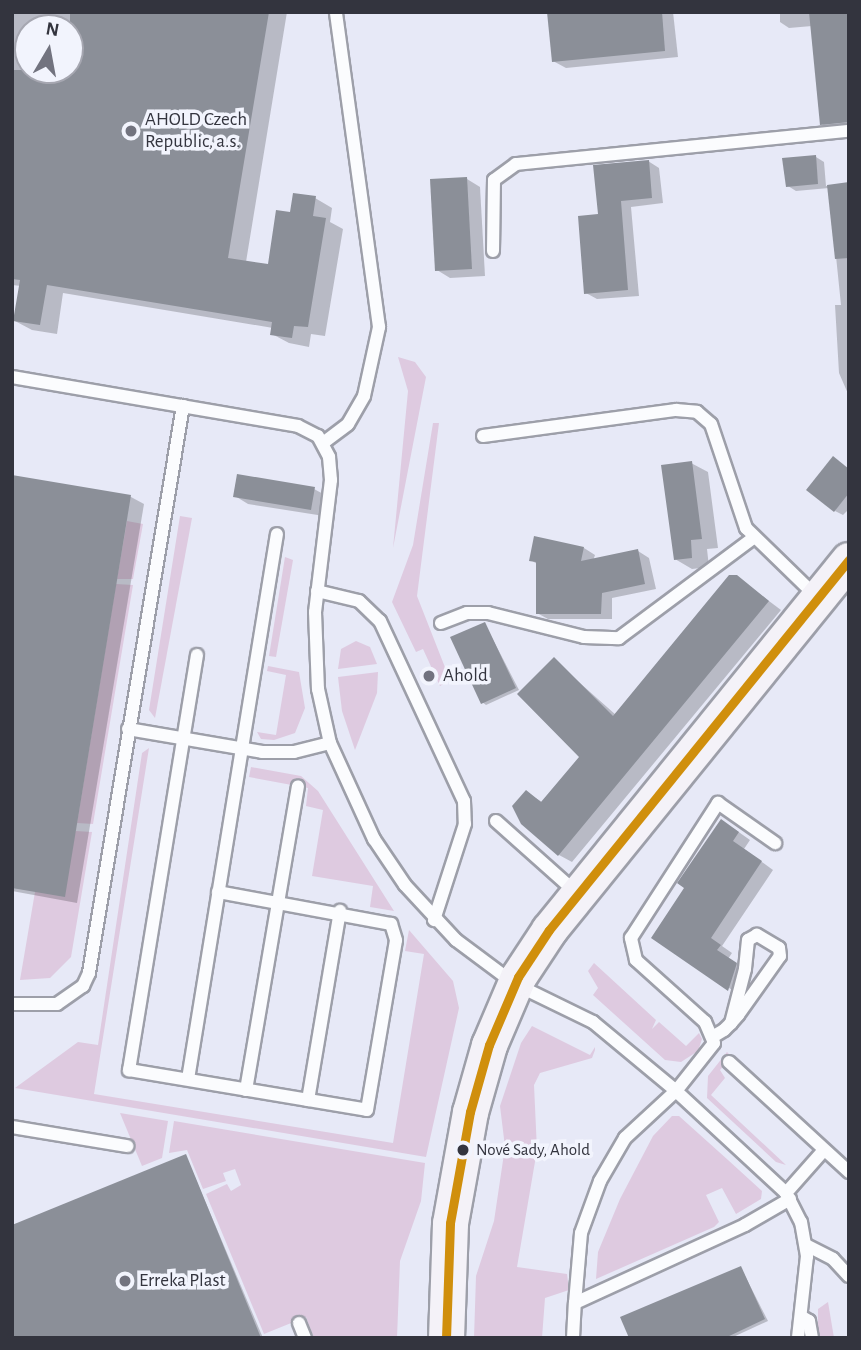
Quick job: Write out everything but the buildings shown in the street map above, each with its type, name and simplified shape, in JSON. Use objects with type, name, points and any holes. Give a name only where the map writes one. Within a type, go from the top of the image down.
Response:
[{"type":"main road","points":[[446,1338],[450,1223],[470,1112],[489,1045],[515,984],[578,894],[849,561]]},
{"type":"lane","points":[[323,443],[348,424],[364,396],[379,327],[337,12]]},
{"type":"lane","points":[[493,251],[494,180],[516,164],[849,131]]},
{"type":"lane","points":[[12,377],[298,426],[310,430],[323,443],[331,480],[317,591],[316,669],[330,743],[374,839],[434,920],[515,984],[593,1022],[676,1091],[788,1196],[806,1245],[807,1289],[798,1338]]},
{"type":"lane","points":[[12,1004],[57,1004],[83,986],[89,973],[183,406]]},
{"type":"lane","points":[[483,436],[676,410],[697,412],[711,424],[740,516],[752,538],[818,598]]},
{"type":"lane","points":[[188,1079],[276,534]]},
{"type":"lane","points":[[441,623],[467,613],[488,613],[584,637],[619,638],[752,538]]},
{"type":"lane","points":[[317,591],[359,601],[380,621],[464,801],[465,824],[434,920]]},
{"type":"lane","points":[[197,655],[129,1070],[368,1110],[396,940],[387,921],[218,892]]},
{"type":"lane","points":[[128,729],[242,749],[294,752],[330,743]]},
{"type":"lane","points":[[246,1090],[298,786]]},
{"type":"lane","points":[[714,1036],[705,1022],[636,960],[631,938],[718,803],[775,843]]},
{"type":"lane","points":[[496,821],[578,894]]},
{"type":"lane","points":[[308,1100],[340,911]]},
{"type":"lane","points":[[573,1338],[581,1233],[600,1181],[625,1138],[676,1091],[711,1051],[714,1036],[731,1023],[780,956],[779,948],[757,935],[748,940],[746,969],[731,1023]]},
{"type":"lane","points":[[729,1062],[849,1172]]},
{"type":"lane","points":[[12,1127],[127,1146]]},
{"type":"lane","points":[[575,1303],[745,1225],[788,1196],[824,1150]]},
{"type":"lane","points":[[806,1245],[833,1259],[849,1276]]},
{"type":"lane","points":[[802,1317],[809,1321],[812,1338]]},
{"type":"lane","points":[[299,1323],[305,1338]]},
{"type":"shaded area","points":[[398,357],[415,362],[426,377],[393,548],[408,391]]},
{"type":"shaded area","points":[[433,423],[439,423],[417,596],[450,680],[440,686],[423,649],[416,652],[392,602],[413,545]]},
{"type":"shaded area","points":[[180,516],[192,518],[155,718],[149,710]]},
{"type":"shaded area","points":[[127,521],[143,524],[133,579],[117,579]]},
{"type":"shaded area","points":[[285,557],[293,560],[276,657],[269,656]]},
{"type":"shaded area","points":[[116,584],[133,585],[93,824],[77,823]]},
{"type":"shaded area","points":[[356,641],[370,647],[377,664],[338,669],[341,649]]},
{"type":"shaded area","points":[[268,666],[299,672],[305,708],[295,733],[274,740],[261,739],[257,732],[276,735],[286,675],[267,671]]},
{"type":"shaded area","points":[[378,672],[377,693],[355,750],[342,711],[338,677]]},
{"type":"shaded area","points":[[149,748],[94,1094],[393,1143],[424,954],[405,951],[409,930],[453,981],[459,1008],[426,1157],[15,1088],[78,1042],[98,1045],[142,753]]},
{"type":"shaded area","points":[[251,767],[301,776],[318,791],[394,911],[370,907],[373,886],[312,876],[323,810],[306,806],[308,788],[249,777]]},
{"type":"shaded area","points":[[76,831],[92,832],[71,957],[50,978],[20,980],[35,892]]},
{"type":"shaded area","points":[[594,963],[656,1020],[652,1029],[659,1022],[686,1046],[699,1033],[702,1039],[698,1051],[681,1062],[665,1060],[593,995],[598,988],[588,971]]},
{"type":"shaded area","points":[[532,1026],[590,1055],[595,1047],[592,1058],[540,1073],[534,1085],[537,1150],[517,1267],[567,1274],[569,1290],[545,1298],[542,1338],[474,1338],[476,1276],[494,1221],[505,1147],[500,1106],[521,1043]]},
{"type":"shaded area","points":[[727,1052],[732,1057],[720,1070],[725,1078],[711,1095],[786,1165],[776,1162],[707,1098],[708,1076]]},
{"type":"shaded area","points":[[120,1113],[168,1121],[162,1158],[142,1166]]},
{"type":"shaded area","points":[[672,1116],[679,1116],[762,1191],[761,1199],[736,1214],[722,1188],[706,1195],[719,1222],[714,1227],[596,1279],[598,1252],[620,1199],[653,1136]]},
{"type":"shaded area","points":[[174,1121],[425,1163],[421,1201],[400,1261],[397,1338],[314,1338],[306,1317],[264,1334],[206,1194],[227,1184],[231,1191],[241,1185],[235,1169],[223,1173],[226,1181],[203,1189],[187,1150],[169,1153]]},
{"type":"shaded area","points":[[828,1302],[834,1338],[818,1338],[818,1309]]},
{"type":"transit line","points":[[446,1338],[450,1223],[470,1112],[489,1045],[518,977],[549,930],[849,560]]},
{"type":"place","name":"AHOLD Czech Republic, a.s.","points":[[131,131]]},
{"type":"place","name":"Ahold","points":[[429,676]]},
{"type":"place","name":"Nové Sady, Ahold","points":[[463,1150]]},
{"type":"place","name":"Erreka Plast","points":[[125,1281]]}]
